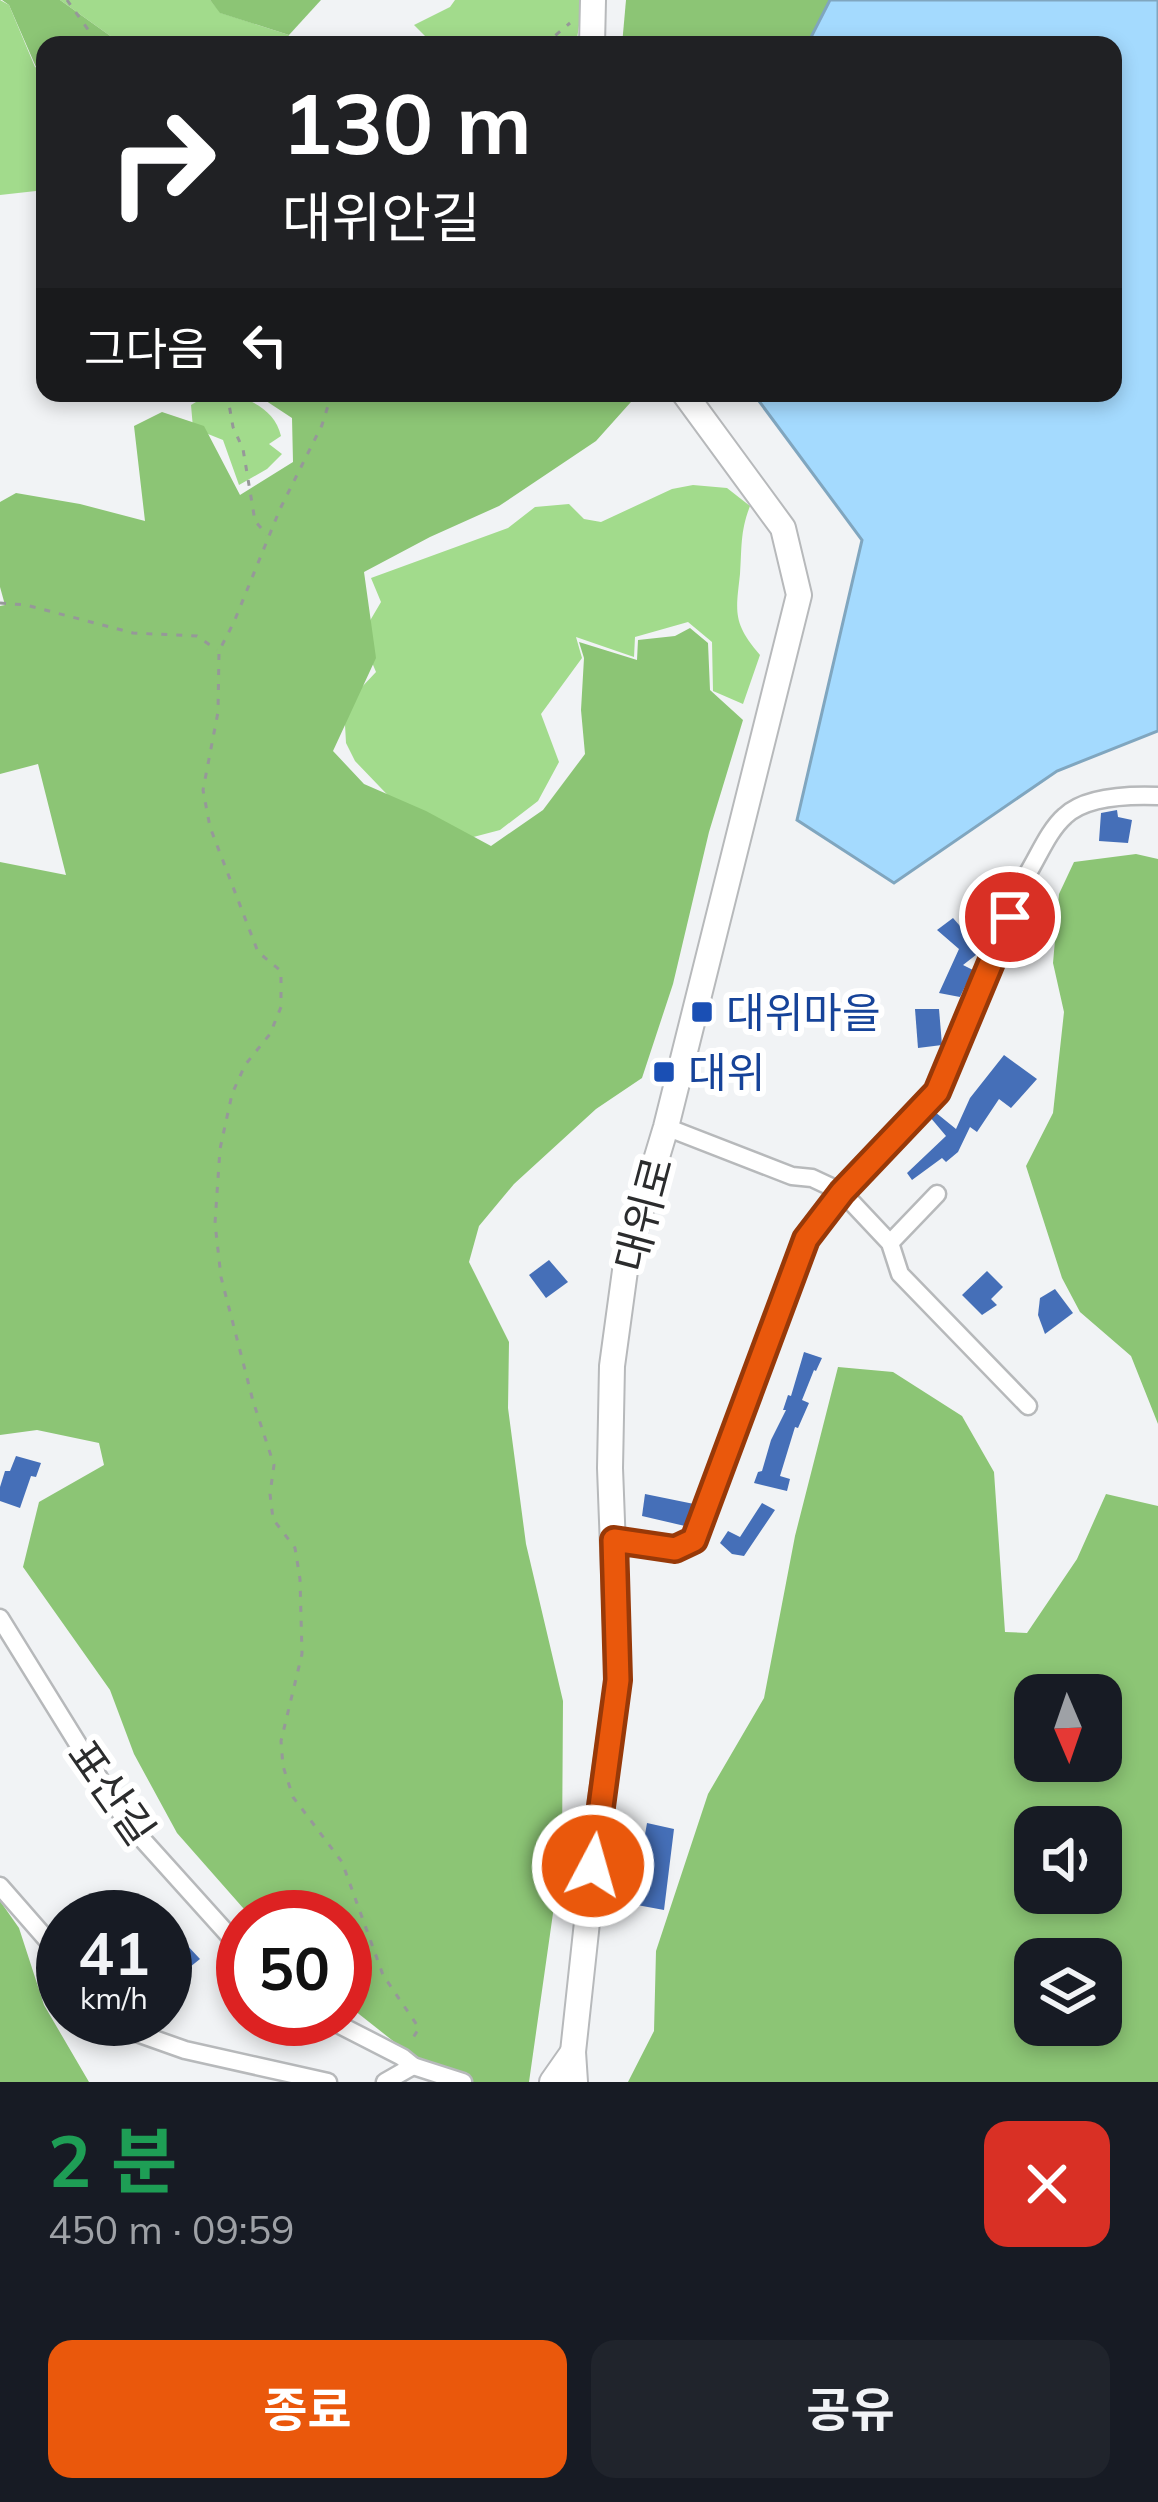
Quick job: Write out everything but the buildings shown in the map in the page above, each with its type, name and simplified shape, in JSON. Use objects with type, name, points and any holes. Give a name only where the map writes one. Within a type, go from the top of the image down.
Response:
[{"type":"main road","points":[[592,4],[592,36]]},
{"type":"main road","name":"대위로","points":[[575,2082],[574,2052],[598,1820],[618,1680],[610,1468],[612,1386],[627,1256],[666,1127],[799,595],[783,528],[691,402]]},
{"type":"main road","points":[[552,2082],[574,2052]]},
{"type":"street","points":[[614,1540],[675,1549],[694,1540],[806,1239],[842,1192],[937,1092],[1028,873],[1066,814],[1097,800],[1158,796]]},
{"type":"street","points":[[666,1127],[842,1192],[890,1244],[900,1274],[1028,1406]]},
{"type":"street","points":[[890,1244],[937,1194]]},
{"type":"street","name":"표산길","points":[[0,1618],[125,1820],[216,1922]]},
{"type":"street","points":[[0,1886],[36,1927]]},
{"type":"street","points":[[372,2043],[463,2082]]},
{"type":"street","points":[[174,2046],[328,2082]]},
{"type":"street","points":[[385,2082],[408,2062]]},
{"type":"path","points":[[68,0],[95,36]]},
{"type":"path","points":[[552,36],[592,4]]},
{"type":"path","points":[[229,402],[243,449],[255,521],[268,536]]},
{"type":"path","points":[[329,402],[219,651],[218,712],[203,790],[210,827],[258,952],[281,970],[281,1006],[270,1034],[245,1065],[232,1094],[220,1149],[215,1223],[221,1276],[274,1465],[273,1520],[295,1548],[300,1579],[302,1654],[281,1741],[283,1766],[293,1797],[342,1862],[383,1975],[419,2028],[408,2062]]},
{"type":"path","points":[[0,604],[26,604],[133,633],[196,636],[219,651]]},
{"type":"green space","points":[[0,0],[9,5],[36,67],[36,191],[0,195]]},
{"type":"green space","points":[[2,0],[60,0],[110,36],[36,36],[36,67],[9,5]]},
{"type":"green space","points":[[60,0],[210,0],[221,13],[289,35],[289,36],[110,36]]},
{"type":"green space","points":[[210,0],[321,0],[289,35],[220,13]]},
{"type":"green space","points":[[455,0],[583,0],[577,36],[425,36],[414,25]]},
{"type":"green space","points":[[626,0],[830,0],[812,36],[623,36]]},
{"type":"green space","points":[[268,402],[631,402],[596,441],[499,506],[364,572],[376,658],[333,751],[364,784],[491,846],[543,810],[585,754],[584,658],[579,642],[637,660],[638,640],[675,636],[690,628],[708,643],[710,690],[743,720],[709,832],[673,984],[642,1078],[596,1109],[514,1184],[479,1226],[469,1262],[509,1342],[508,1408],[526,1544],[563,1701],[562,1850],[529,2082],[445,2082],[372,2024],[372,1890],[227,1890],[177,1833],[134,1754],[110,1690],[23,1567],[39,1502],[104,1465],[99,1443],[37,1430],[0,1435],[0,862],[66,875],[38,764],[0,774],[0,606],[5,605],[0,587],[0,502],[16,493],[145,521],[134,426],[162,412],[204,426],[240,495],[293,462],[292,418]]},
{"type":"green space","points":[[254,403],[277,425],[281,436],[269,444],[282,454],[239,485],[223,440],[193,428],[191,405]]},
{"type":"green space","points":[[693,485],[727,488],[750,506],[743,532],[737,607],[744,634],[760,655],[743,704],[713,691],[712,642],[688,622],[635,637],[634,657],[576,637],[582,658],[541,714],[559,762],[538,801],[500,830],[462,840],[403,811],[355,761],[346,743],[344,706],[376,672],[361,636],[381,602],[371,578],[508,528],[535,507],[569,504],[584,519],[601,522],[672,489]]},
{"type":"green space","points":[[1136,854],[1158,859],[1158,1424],[1131,1356],[1080,1312],[1062,1278],[1026,1166],[1053,1113],[1064,1012],[1053,963],[1059,894],[1074,862]]},
{"type":"green space","points":[[838,1367],[893,1372],[962,1416],[994,1472],[1005,1632],[1027,1633],[1077,1559],[1106,1494],[1158,1506],[1158,2082],[628,2082],[654,2031],[656,1951],[708,1794],[764,1698],[795,1536]]},
{"type":"green space","points":[[0,1901],[19,1928],[36,1980],[36,2046],[68,2046],[89,2082],[0,2082]]},
{"type":"water","points":[[830,0],[1158,0],[1158,731],[1057,771],[894,883],[797,820],[862,540],[760,402],[1122,402],[1122,36],[812,36]]},
{"type":"place","name":"대위마을","points":[[702,1012]]},
{"type":"place","name":"대위","points":[[664,1072]]},
{"type":"route","points":[[593,1866],[618,1680],[614,1540],[675,1549],[694,1540],[806,1239],[842,1192],[937,1092],[1010,917]]}]
